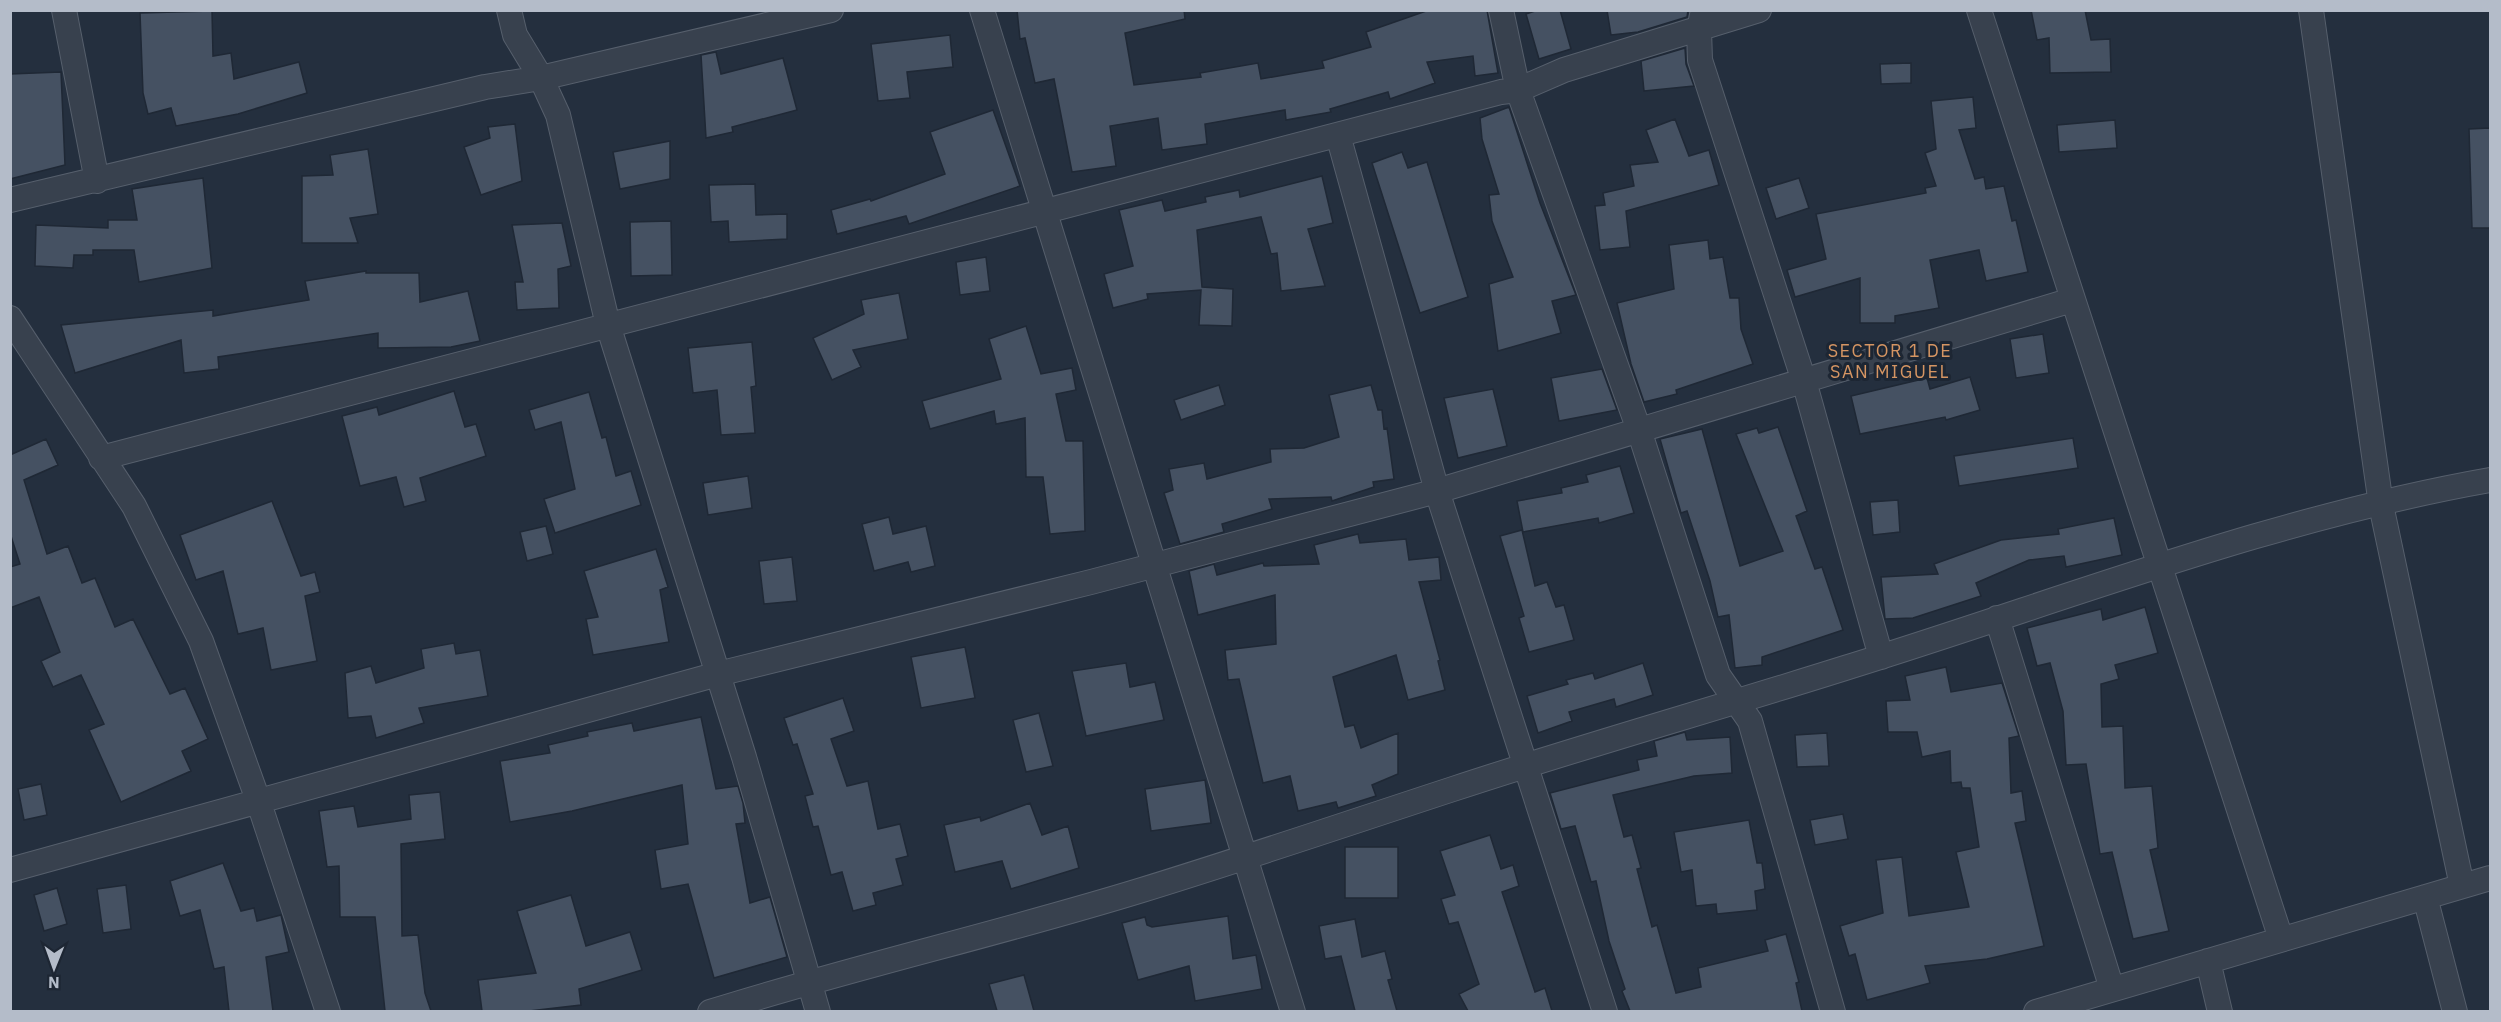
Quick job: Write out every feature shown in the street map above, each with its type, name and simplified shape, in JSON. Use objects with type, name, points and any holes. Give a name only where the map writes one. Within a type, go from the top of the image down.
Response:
[{"type":"street","points":[[64,10],[97,181]]},
{"type":"street","points":[[509,10],[515,35],[541,78],[558,115],[608,325],[718,674],[818,1011]]},
{"type":"street","points":[[10,200],[485,87],[541,78],[831,10]]},
{"type":"street","points":[[982,10],[1293,1011]]},
{"type":"street","points":[[1501,10],[1518,90],[1639,430],[1718,675],[1750,721],[1833,1011]]},
{"type":"street","points":[[102,458],[1501,92],[1518,90],[1564,70],[1656,40],[1701,20],[1759,10]]},
{"type":"street","points":[[1979,10],[2281,939]]},
{"type":"street","points":[[2311,10],[2381,505],[2462,886]]},
{"type":"street","points":[[1701,20],[1700,60],[1804,381],[1881,657]]},
{"type":"street","points":[[1338,135],[1437,491],[1605,1011]]},
{"type":"street","points":[[10,870],[718,674],[1154,566],[1437,491],[2072,300]]},
{"type":"street","points":[[10,318],[134,506],[201,641],[258,800],[328,1011]]},
{"type":"street","points":[[710,1011],[808,981],[861,969],[1125,895],[1524,766],[1881,657],[2158,565],[2329,516],[2490,480]]},
{"type":"street","points":[[1997,618],[2112,989]]},
{"type":"street","points":[[2036,1011],[2490,878]]},
{"type":"street","points":[[2425,897],[2455,1011]]},
{"type":"street","points":[[2208,961],[2220,1011]]},
{"type":"building","points":[[1017,10],[1184,10],[1185,19],[1125,33],[1134,85],[1201,77],[1200,73],[1258,63],[1261,79],[1324,68],[1322,61],[1371,47],[1366,32],[1429,10],[1487,10],[1498,73],[1475,76],[1473,56],[1427,62],[1435,83],[1390,99],[1388,92],[1330,109],[1331,112],[1286,120],[1285,110],[1205,124],[1207,144],[1162,150],[1158,118],[1110,126],[1116,166],[1072,172],[1054,79],[1035,83],[1025,38],[1020,39]]},
{"type":"building","points":[[1538,10],[1560,10],[1571,49],[1539,59],[1526,14]]},
{"type":"building","points":[[1607,10],[1688,10],[1687,17],[1638,32],[1611,35]]},
{"type":"building","points":[[2031,10],[2085,10],[2091,40],[2110,39],[2111,72],[2050,73],[2049,38],[2037,40]]},
{"type":"building","points":[[212,11],[213,56],[231,53],[234,79],[299,62],[307,93],[238,114],[176,126],[171,108],[148,114],[143,93],[140,13]]},
{"type":"building","points":[[950,35],[953,67],[907,72],[910,98],[878,101],[871,44]]},
{"type":"building","points":[[1685,48],[1686,64],[1694,86],[1644,91],[1641,61]]},
{"type":"building","points":[[716,52],[721,74],[783,58],[797,110],[732,127],[733,132],[706,138],[701,55]]},
{"type":"building","points":[[1911,63],[1911,83],[1881,84],[1880,64]]},
{"type":"building","points":[[61,72],[65,165],[10,179],[10,74]]},
{"type":"building","points":[[1973,97],[1976,128],[1959,130],[1975,179],[1984,177],[1986,189],[2004,186],[2012,221],[2016,220],[2028,272],[1986,281],[1979,250],[1930,260],[1939,308],[1895,316],[1895,323],[1860,323],[1860,278],[1795,297],[1787,270],[1826,259],[1816,214],[1926,193],[1925,188],[1936,186],[1925,153],[1936,149],[1931,101]]},
{"type":"building","points":[[1509,107],[1540,203],[1576,295],[1552,301],[1561,333],[1498,351],[1489,284],[1513,277],[1492,221],[1489,195],[1499,194],[1482,139],[1480,118]]},
{"type":"building","points":[[993,110],[1020,186],[909,224],[906,216],[837,234],[831,210],[870,199],[871,201],[945,174],[930,132]]},
{"type":"building","points":[[1675,119],[1689,156],[1709,150],[1719,185],[1626,211],[1630,247],[1600,250],[1595,206],[1605,205],[1603,193],[1634,186],[1630,165],[1658,162],[1646,130]]},
{"type":"building","points":[[2115,120],[2117,148],[2059,152],[2057,125]]},
{"type":"building","points":[[515,124],[522,181],[481,195],[464,147],[490,138],[488,127]]},
{"type":"building","points":[[2490,128],[2490,228],[2472,228],[2469,129]]},
{"type":"building","points":[[670,141],[670,179],[620,189],[613,152]]},
{"type":"building","points":[[368,149],[378,214],[350,218],[358,243],[302,243],[302,176],[333,175],[330,155]]},
{"type":"building","points":[[1402,152],[1408,168],[1427,162],[1468,297],[1420,313],[1372,163]]},
{"type":"building","points":[[1322,176],[1333,223],[1308,229],[1325,286],[1281,291],[1277,253],[1271,254],[1261,217],[1197,230],[1202,287],[1233,289],[1232,326],[1199,325],[1201,290],[1147,294],[1148,299],[1113,308],[1104,274],[1133,266],[1119,210],[1162,200],[1165,211],[1206,202],[1205,197],[1239,190],[1240,197]]},
{"type":"building","points":[[203,178],[212,268],[139,282],[134,250],[93,250],[93,255],[74,255],[73,268],[35,266],[36,225],[108,228],[108,220],[137,220],[132,189]]},
{"type":"building","points":[[1799,178],[1809,208],[1776,219],[1766,188]]},
{"type":"building","points":[[755,184],[756,215],[787,214],[787,239],[729,242],[728,221],[711,222],[709,185]]},
{"type":"building","points":[[671,221],[672,275],[631,276],[630,222]]},
{"type":"building","points":[[562,223],[571,266],[558,269],[559,308],[517,310],[515,282],[523,282],[512,225]]},
{"type":"building","points":[[1708,240],[1710,259],[1723,257],[1730,298],[1739,298],[1741,329],[1753,364],[1676,390],[1677,394],[1644,402],[1631,364],[1617,303],[1674,289],[1669,245]]},
{"type":"building","points":[[986,257],[990,291],[960,295],[956,262]]},
{"type":"building","points":[[366,271],[366,273],[419,273],[420,302],[468,291],[480,341],[451,347],[378,348],[378,333],[218,357],[219,369],[184,373],[181,340],[75,373],[61,325],[213,310],[213,316],[309,300],[305,281]]},
{"type":"building","points":[[899,293],[908,339],[853,350],[861,367],[832,380],[813,338],[864,314],[861,300]]},
{"type":"building","points":[[1026,326],[1041,374],[1072,368],[1076,390],[1056,394],[1066,441],[1083,441],[1085,531],[1050,534],[1043,477],[1026,477],[1025,418],[996,424],[994,411],[930,429],[922,401],[1001,379],[989,339]]},
{"type":"building","points":[[2043,334],[2049,373],[2016,378],[2010,339]]},
{"type":"building","points":[[752,342],[756,386],[751,387],[755,433],[721,435],[717,390],[693,393],[688,348]]},
{"type":"building","points":[[1602,369],[1617,410],[1559,421],[1551,378]]},
{"type":"building","points":[[1970,377],[1980,410],[1946,420],[1945,417],[1860,434],[1851,396],[1927,378],[1930,389]]},
{"type":"building","points":[[1219,385],[1225,405],[1181,420],[1174,400]]},
{"type":"building","points":[[1371,385],[1378,410],[1382,410],[1384,429],[1387,428],[1394,479],[1373,482],[1374,487],[1332,501],[1331,497],[1269,499],[1272,509],[1222,524],[1224,532],[1180,544],[1164,493],[1173,490],[1169,469],[1204,463],[1207,479],[1271,462],[1270,449],[1304,448],[1339,437],[1329,395]]},
{"type":"building","points":[[1493,389],[1507,446],[1458,458],[1444,398]]},
{"type":"building","points":[[454,391],[465,427],[476,424],[486,456],[420,478],[426,501],[404,507],[396,477],[360,486],[342,416],[377,407],[379,415]]},
{"type":"building","points":[[589,392],[602,438],[606,437],[616,476],[631,471],[641,505],[555,533],[544,499],[575,489],[561,422],[535,430],[529,410]]},
{"type":"building","points":[[1778,427],[1807,511],[1796,516],[1815,569],[1822,567],[1843,630],[1762,657],[1762,665],[1735,668],[1729,615],[1718,617],[1710,581],[1687,511],[1681,513],[1660,439],[1702,429],[1740,566],[1783,551],[1736,434],[1757,428],[1759,433]]},
{"type":"building","points":[[2073,438],[2078,468],[1959,486],[1954,456]]},
{"type":"building","points":[[46,439],[58,465],[24,480],[47,554],[68,546],[82,583],[95,578],[115,627],[133,619],[170,694],[185,688],[208,739],[182,751],[191,771],[121,802],[89,730],[104,724],[81,675],[53,687],[41,661],[60,652],[39,597],[10,608],[10,567],[20,564],[10,533],[10,455]]},
{"type":"building","points":[[1620,466],[1634,513],[1599,523],[1598,518],[1523,532],[1517,501],[1562,493],[1561,488],[1588,482],[1586,475]]},
{"type":"building","points":[[748,476],[752,508],[708,515],[703,483]]},
{"type":"building","points":[[1898,500],[1900,532],[1873,535],[1870,502]]},
{"type":"building","points":[[272,501],[301,576],[315,572],[320,592],[305,596],[317,661],[271,670],[263,628],[238,634],[223,571],[196,580],[180,535]]},
{"type":"building","points":[[889,517],[893,534],[926,526],[935,566],[911,572],[908,562],[874,571],[862,524]]},
{"type":"building","points":[[2114,518],[2122,555],[2066,567],[2064,556],[2029,560],[1976,583],[1981,596],[1913,618],[1885,619],[1881,577],[1938,574],[1934,564],[2001,540],[2059,534],[2058,529]]},
{"type":"building","points":[[546,526],[553,554],[527,561],[520,532]]},
{"type":"building","points":[[1522,530],[1535,586],[1547,582],[1556,607],[1564,605],[1574,640],[1529,652],[1519,618],[1524,616],[1500,536]]},
{"type":"building","points":[[1358,534],[1360,543],[1406,539],[1409,560],[1439,557],[1441,580],[1419,582],[1440,660],[1438,661],[1445,690],[1408,700],[1396,655],[1333,677],[1345,727],[1354,725],[1361,748],[1398,733],[1398,774],[1372,785],[1376,796],[1338,808],[1336,802],[1298,811],[1290,776],[1263,783],[1239,679],[1228,680],[1225,650],[1276,644],[1275,595],[1198,615],[1189,571],[1214,564],[1217,575],[1263,563],[1264,566],[1319,564],[1314,545]]},
{"type":"building","points":[[656,549],[668,587],[660,590],[669,642],[593,655],[586,619],[598,617],[584,571]]},
{"type":"building","points":[[792,557],[797,601],[764,604],[759,561]]},
{"type":"building","points":[[2145,607],[2158,653],[2115,665],[2119,679],[2101,684],[2102,727],[2123,726],[2125,788],[2152,786],[2158,848],[2150,850],[2169,931],[2133,939],[2112,852],[2100,854],[2086,764],[2066,765],[2063,711],[2050,663],[2037,666],[2027,628],[2101,609],[2103,620]]},
{"type":"building","points":[[454,643],[456,654],[480,650],[488,696],[419,708],[424,723],[376,738],[371,716],[348,718],[345,673],[371,666],[376,683],[424,668],[421,649]]},
{"type":"building","points":[[965,647],[975,698],[921,708],[911,657]]},
{"type":"building","points":[[1126,663],[1130,687],[1155,682],[1164,720],[1086,736],[1072,671]]},
{"type":"building","points":[[1643,663],[1653,695],[1616,707],[1614,699],[1569,712],[1572,721],[1538,733],[1527,696],[1568,684],[1566,680],[1593,673],[1595,679]]},
{"type":"building","points":[[1946,667],[1951,692],[2002,683],[2019,736],[2009,738],[2011,793],[2022,791],[2026,821],[2015,823],[2044,946],[1987,959],[1925,966],[1930,983],[1867,1000],[1855,954],[1849,956],[1840,926],[1883,913],[1876,860],[1902,857],[1909,916],[1969,907],[1956,852],[1979,847],[1970,788],[1962,788],[1961,782],[1951,783],[1950,751],[1922,757],[1917,732],[1888,732],[1886,701],[1910,700],[1905,676]]},
{"type":"building","points":[[843,698],[854,731],[831,739],[847,786],[868,781],[878,829],[900,824],[908,856],[896,859],[903,885],[873,893],[876,905],[853,911],[842,872],[831,875],[818,826],[813,827],[805,796],[813,794],[797,744],[793,745],[784,718]]},
{"type":"building","points":[[1039,713],[1053,766],[1026,772],[1013,720]]},
{"type":"building","points":[[701,717],[716,789],[738,786],[743,803],[745,823],[736,824],[750,903],[770,897],[787,957],[714,978],[688,884],[661,889],[655,850],[688,844],[682,785],[572,811],[510,822],[500,761],[550,753],[548,745],[588,736],[587,732],[632,723],[634,731]]},
{"type":"building","points":[[1685,732],[1687,740],[1730,737],[1732,773],[1694,776],[1613,795],[1624,837],[1632,835],[1641,868],[1637,869],[1652,927],[1657,925],[1676,993],[1701,987],[1698,968],[1768,951],[1765,940],[1786,934],[1799,982],[1796,983],[1802,1011],[1630,1011],[1622,991],[1625,989],[1609,941],[1596,881],[1591,882],[1575,826],[1561,829],[1550,793],[1639,770],[1637,760],[1657,756],[1654,741]]},
{"type":"building","points":[[1827,733],[1829,766],[1797,767],[1795,735]]},
{"type":"building","points":[[1205,780],[1211,823],[1151,831],[1145,789]]},
{"type":"building","points":[[41,784],[47,815],[24,820],[18,789]]},
{"type":"building","points":[[440,792],[445,839],[401,844],[402,936],[418,935],[425,993],[431,1011],[385,1011],[375,917],[340,917],[339,866],[327,867],[319,811],[354,806],[358,827],[411,819],[409,795]]},
{"type":"building","points":[[1030,803],[1042,835],[1068,826],[1079,868],[1011,889],[1002,861],[955,872],[944,825],[980,817],[981,821]]},
{"type":"building","points":[[1843,814],[1848,839],[1815,845],[1810,820]]},
{"type":"building","points":[[1749,820],[1757,863],[1762,863],[1765,889],[1755,891],[1757,910],[1717,914],[1716,904],[1696,906],[1692,870],[1681,872],[1674,832]]},
{"type":"building","points":[[1490,835],[1501,869],[1513,865],[1519,886],[1502,892],[1535,992],[1545,988],[1552,1011],[1468,1011],[1459,994],[1479,984],[1458,922],[1449,924],[1441,899],[1455,895],[1440,851]]},
{"type":"building","points":[[1345,847],[1398,847],[1398,898],[1345,898]]},
{"type":"building","points":[[223,863],[241,911],[254,908],[257,921],[281,915],[289,952],[266,957],[273,1011],[229,1011],[224,967],[214,969],[200,910],[180,916],[170,881]]},
{"type":"building","points":[[126,885],[131,929],[103,933],[97,889]]},
{"type":"building","points":[[57,888],[67,924],[44,931],[34,895]]},
{"type":"building","points":[[571,895],[586,946],[630,932],[642,970],[579,989],[581,1005],[529,1011],[482,1011],[478,980],[536,973],[517,911]]},
{"type":"building","points":[[1228,916],[1233,959],[1256,955],[1262,989],[1195,1001],[1189,966],[1138,980],[1122,923],[1145,917],[1147,925],[1152,927]]},
{"type":"building","points":[[1355,919],[1362,957],[1385,951],[1392,979],[1388,980],[1397,1011],[1355,1011],[1341,956],[1325,959],[1319,926]]},
{"type":"building","points":[[1024,975],[1034,1011],[997,1011],[989,984]]},
{"type":"district","name":"SECTOR 1 DE SAN MIGUEL","points":[[1890,361]]}]
